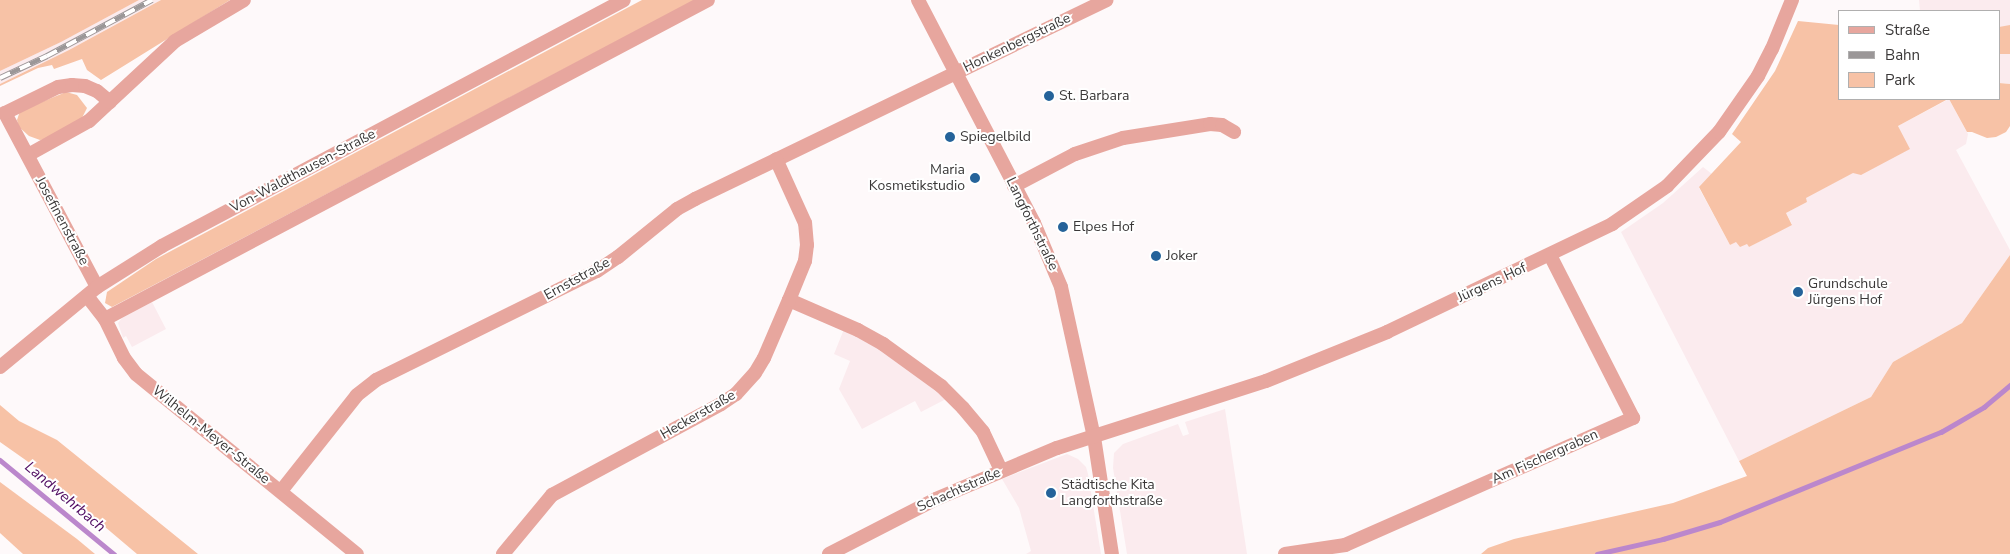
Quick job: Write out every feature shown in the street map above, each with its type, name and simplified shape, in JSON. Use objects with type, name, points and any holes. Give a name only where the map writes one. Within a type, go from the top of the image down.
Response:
[{"type":"street","points":[[28,155],[89,121],[175,41],[244,0]]},
{"type":"street","name":"Von-Waldthausen-Straße","points":[[0,367],[92,292],[162,246],[624,0]]},
{"type":"street","points":[[105,320],[708,0]]},
{"type":"street","name":"Langforthstraße","points":[[918,0],[1049,254],[1061,287],[1094,437],[1112,554]]},
{"type":"street","name":"Honkenbergstraße","points":[[955,73],[1106,0]]},
{"type":"street","name":"Jürgens Hof","points":[[1094,437],[1257,384],[1317,361],[1387,332],[1612,224],[1667,186],[1719,132],[1758,76],[1776,41],[1792,0]]},
{"type":"street","name":"Ernststraße","points":[[281,491],[356,395],[376,380],[598,271],[677,208],[955,73]]},
{"type":"street","name":"Josefinenstraße","points":[[92,292],[28,155],[5,113],[58,87],[72,85],[85,86],[97,91],[110,102]]},
{"type":"street","points":[[1014,186],[1075,154],[1124,138],[1210,124],[1222,125],[1234,132]]},
{"type":"street","name":"Heckerstraße","points":[[503,554],[552,496],[721,404],[736,394],[764,358],[790,300],[804,261],[807,234],[805,223],[776,159]]},
{"type":"street","name":"Am Fischergraben","points":[[1285,554],[1345,545],[1633,418],[1550,255]]},
{"type":"street","name":"Wilhelm-Meyer-Straße","points":[[92,292],[124,358],[136,374],[358,554]]},
{"type":"street","points":[[790,300],[858,330],[883,344],[922,371],[952,397],[983,432],[1002,470]]},
{"type":"street","name":"Schachtstraße","points":[[829,554],[885,524],[1002,470],[1057,448],[1094,437]]},
{"type":"shaded area","points":[[139,0],[161,0],[69,50],[0,84],[0,71],[61,42]]},
{"type":"shaded area","points":[[1919,0],[2010,0],[2010,84],[2000,83],[2000,10],[1920,10]]},
{"type":"shaded area","points":[[1950,100],[1968,134],[1966,144],[1956,150],[2010,250],[2010,255],[1962,323],[1893,362],[1871,397],[1739,461],[1621,232],[1663,203],[1703,167],[1712,174],[1699,188],[1730,245],[1736,241],[1747,243],[1749,247],[1792,224],[1786,213],[1807,202],[1805,198],[1854,172],[1909,149],[1898,126]]},
{"type":"shaded area","points":[[152,302],[166,329],[132,347],[126,336],[123,338],[118,323],[122,318]]},
{"type":"shaded area","points":[[844,329],[869,342],[918,375],[946,399],[921,412],[915,401],[862,429],[839,389],[850,361],[834,354]]},
{"type":"shaded area","points":[[1225,409],[1247,554],[1127,554],[1113,468],[1114,453],[1123,444],[1178,424],[1183,436],[1189,434],[1185,422]]},
{"type":"shaded area","name":"Städtische Kita Langforthstraße","points":[[1067,454],[1078,459],[1086,467],[1101,554],[1026,554],[1031,551],[1019,508],[1002,479]]},
{"type":"green space","points":[[0,0],[139,0],[61,42],[0,71]]},
{"type":"green space","points":[[161,0],[230,0],[101,80],[87,70],[82,59],[54,69],[52,65],[38,68],[0,86],[0,84],[69,50]]},
{"type":"green space","points":[[642,0],[695,0],[112,307],[105,303],[107,292],[156,259]]},
{"type":"green space","points":[[1798,21],[1838,25],[1838,100],[1946,100],[1898,126],[1910,149],[1861,175],[1853,173],[1806,198],[1807,202],[1786,213],[1792,225],[1749,247],[1747,244],[1740,247],[1736,242],[1730,245],[1699,187],[1741,142],[1732,134],[1775,71]]},
{"type":"green space","points":[[2010,25],[2010,54],[2000,54],[2000,27]]},
{"type":"green space","points":[[2000,83],[2010,84],[2010,126],[2006,132],[1996,137],[1987,138],[1967,132],[1950,100],[2000,100]]},
{"type":"green space","points":[[66,92],[77,95],[87,108],[82,118],[47,139],[40,140],[29,136],[19,127],[17,120],[20,111]]},
{"type":"green space","points":[[2010,255],[2010,554],[1481,554],[1488,548],[1514,539],[1673,503],[1747,476],[1739,461],[1871,397],[1893,362],[1962,323]]},
{"type":"green space","points":[[0,405],[19,421],[57,440],[198,554],[137,554],[27,461],[0,442]]},
{"type":"green space","points":[[0,482],[95,554],[23,554],[0,533]]},
{"type":"waterway","points":[[1597,554],[1663,539],[1720,522],[1941,432],[1984,407],[2010,385]]},
{"type":"waterway","name":"Landwehrbach","points":[[0,460],[114,554]]},
{"type":"railway","points":[[0,78],[47,56],[152,0]]},
{"type":"place","name":"St. Barbara","points":[[1049,96]]},
{"type":"place","name":"Spiegelbild","points":[[950,137]]},
{"type":"place","name":"Maria Kosmetikstudio","points":[[975,178]]},
{"type":"place","name":"Elpes Hof","points":[[1063,227]]},
{"type":"place","name":"Joker","points":[[1156,256]]},
{"type":"place","name":"Grundschule Jürgens Hof","points":[[1798,292]]},
{"type":"place","name":"Städtische Kita Langforthstraße","points":[[1051,493]]}]
